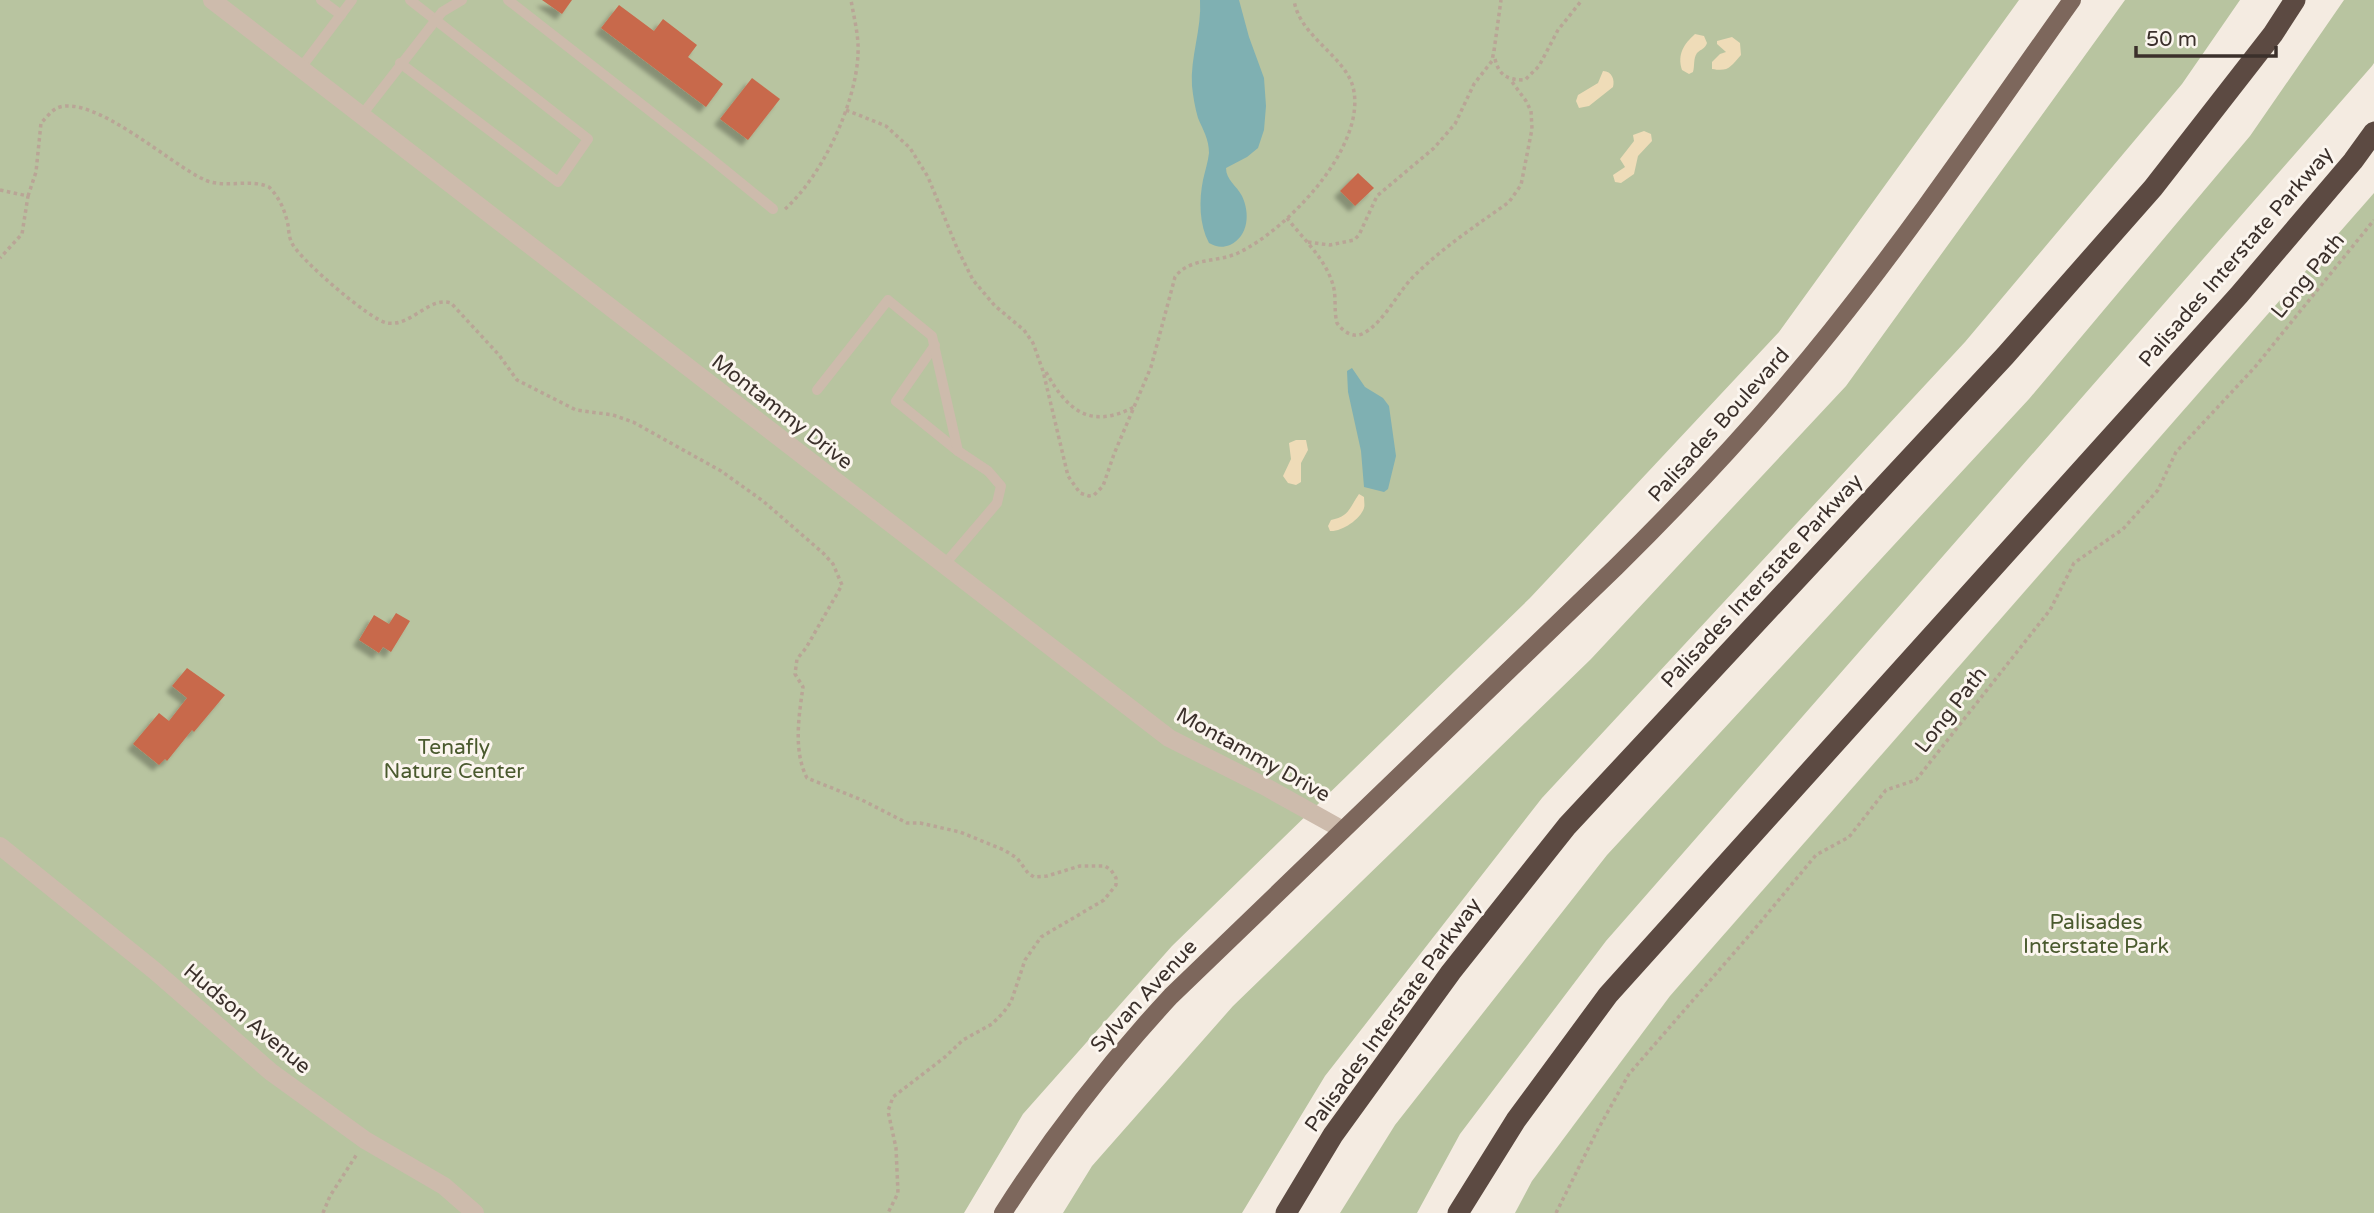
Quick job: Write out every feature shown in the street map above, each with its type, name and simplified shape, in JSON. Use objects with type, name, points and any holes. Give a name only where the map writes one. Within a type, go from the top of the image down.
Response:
[{"type":"highway","name":"Palisades Interstate Parkway","points":[[1286,1213],[1333,1135],[1451,972],[1567,826],[2005,356],[2153,188],[2273,34],[2295,0]]},
{"type":"highway","name":"Palisades Interstate Parkway","points":[[1458,1213],[1516,1120],[1608,995],[2239,295],[2353,161],[2374,132]]},
{"type":"main road","name":"Palisades Boulevard","points":[[1343,831],[1656,528],[1765,411],[1873,277],[2072,0]]},
{"type":"main road","name":"Sylvan Avenue","points":[[1003,1213],[1054,1137],[1133,1037],[1208,959],[1343,831]]},
{"type":"street","name":"Montammy Drive","points":[[212,0],[1169,738],[1264,786],[1343,831]]},
{"type":"street","name":"Hudson Avenue","points":[[0,846],[155,971],[271,1072],[365,1140],[444,1186],[475,1213]]},
{"type":"lane","points":[[321,0],[341,15]]},
{"type":"lane","points":[[300,69],[352,0]]},
{"type":"lane","points":[[400,63],[558,182],[588,139],[410,0]]},
{"type":"lane","points":[[361,116],[442,12],[462,0]]},
{"type":"lane","points":[[508,0],[773,209]]},
{"type":"lane","points":[[817,390],[888,300],[932,337],[958,451]]},
{"type":"lane","points":[[935,345],[896,401],[958,451],[988,471],[1002,486],[998,503],[944,565]]},
{"type":"path","points":[[773,209],[785,209],[801,195],[815,174],[846,110],[858,54],[851,0]]},
{"type":"path","points":[[846,110],[887,126],[910,148],[928,177],[972,280],[995,306],[1024,330],[1033,343],[1041,364],[1068,476],[1080,493],[1094,495],[1103,486],[1151,367],[1175,277],[1181,268],[1192,263],[1237,254],[1275,230],[1299,208],[1323,178],[1348,138],[1355,110],[1354,88],[1350,79],[1297,13],[1293,0]]},
{"type":"path","points":[[1307,242],[1330,245],[1354,240],[1359,235],[1377,196],[1434,148],[1455,124],[1474,85],[1492,61],[1501,0]]},
{"type":"path","points":[[1510,79],[1525,80],[1530,76],[1539,66],[1558,30],[1583,0]]},
{"type":"path","points":[[1287,218],[1322,262],[1333,287],[1337,323],[1351,335],[1363,334],[1373,326],[1415,274],[1509,202],[1517,192],[1525,174],[1532,120],[1526,101],[1510,79],[1500,73],[1494,50]]},
{"type":"path","points":[[0,258],[22,234],[27,196],[36,172],[39,127],[49,114],[61,107],[86,109],[136,135],[167,158],[205,180],[219,185],[265,184],[280,201],[286,215],[290,241],[300,255],[370,315],[393,323],[415,316],[436,303],[451,303],[499,355],[517,380],[569,407],[613,415],[662,437],[721,471],[763,501],[823,553],[833,564],[842,589],[795,663],[796,676],[803,687],[798,712],[799,739],[802,765],[807,778],[862,800],[907,823],[920,823],[960,832],[1004,850],[1017,858],[1034,877],[1080,866],[1105,866],[1113,873],[1116,885],[1104,900],[1041,937],[1033,945],[1011,1002],[996,1020],[963,1040],[893,1097],[888,1111],[896,1147],[898,1193],[888,1213]]},
{"type":"path","points":[[0,190],[27,196]]},
{"type":"path","name":"Long Path","points":[[1556,1213],[1629,1074],[1816,855],[1849,837],[1886,790],[1916,780],[2050,610],[2074,563],[2123,529],[2158,490],[2176,452],[2255,367],[2374,220]]},
{"type":"path","points":[[1041,364],[1064,401],[1080,413],[1112,417],[1134,407]]},
{"type":"path","points":[[323,1213],[330,1196],[365,1140]]},
{"type":"green space","name":"Tenafly Nature Center","points":[[0,0],[2019,0],[1779,332],[1530,598],[1172,946],[1023,1114],[964,1213],[0,1213]]},
{"type":"green space","points":[[2125,0],[2240,0],[2182,84],[1965,342],[1542,798],[1325,1076],[1242,1213],[1063,1213],[1092,1166],[1233,1006],[1591,659],[1846,386]]},
{"type":"green space","points":[[2344,0],[2374,0],[2372,66],[1606,941],[1460,1134],[1417,1213],[1340,1213],[1395,1125],[1607,855],[2029,399],[2250,136]]},
{"type":"green space","name":"Palisades Interstate Park","points":[[2374,193],[2374,1213],[1515,1213],[1532,1181],[1670,996]]},
{"type":"sand","points":[[1695,34],[1704,36],[1707,43],[1697,53],[1693,72],[1689,74],[1682,70],[1681,54]]},
{"type":"sand","points":[[1732,37],[1740,43],[1741,55],[1729,68],[1712,69],[1712,62],[1726,52],[1717,41]]},
{"type":"sand","points":[[1603,71],[1612,76],[1613,87],[1589,106],[1579,108],[1576,101],[1578,95],[1598,83]]},
{"type":"sand","points":[[1644,131],[1651,134],[1652,141],[1638,156],[1634,174],[1621,183],[1615,182],[1613,175],[1625,167],[1620,159],[1634,141],[1633,135]]},
{"type":"sand","points":[[1306,440],[1308,450],[1301,463],[1301,482],[1296,485],[1288,483],[1283,476],[1291,459],[1289,443]]},
{"type":"sand","points":[[1359,494],[1364,497],[1364,506],[1359,517],[1345,527],[1330,531],[1328,526],[1331,520],[1346,514]]},
{"type":"water","points":[[1200,0],[1239,0],[1264,78],[1264,130],[1258,148],[1226,168],[1242,196],[1247,217],[1241,236],[1224,247],[1209,243],[1201,212],[1202,188],[1209,153],[1192,86]]},
{"type":"water","points":[[1352,368],[1365,387],[1383,398],[1389,406],[1396,456],[1388,489],[1384,492],[1364,487],[1361,451],[1348,392],[1347,371]]},
{"type":"building","points":[[542,0],[572,0],[562,14]]},
{"type":"building","points":[[619,5],[654,31],[663,19],[697,45],[688,57],[723,84],[706,107],[601,28]]},
{"type":"building","points":[[752,78],[780,99],[748,140],[720,119]]},
{"type":"building","points":[[1358,173],[1374,188],[1355,206],[1340,191]]},
{"type":"building","points":[[396,613],[410,621],[391,652],[383,647],[379,653],[359,640],[374,615],[389,624]]},
{"type":"building","points":[[187,668],[225,695],[167,761],[165,759],[159,765],[133,744],[159,713],[169,721],[187,698],[172,686]]}]
